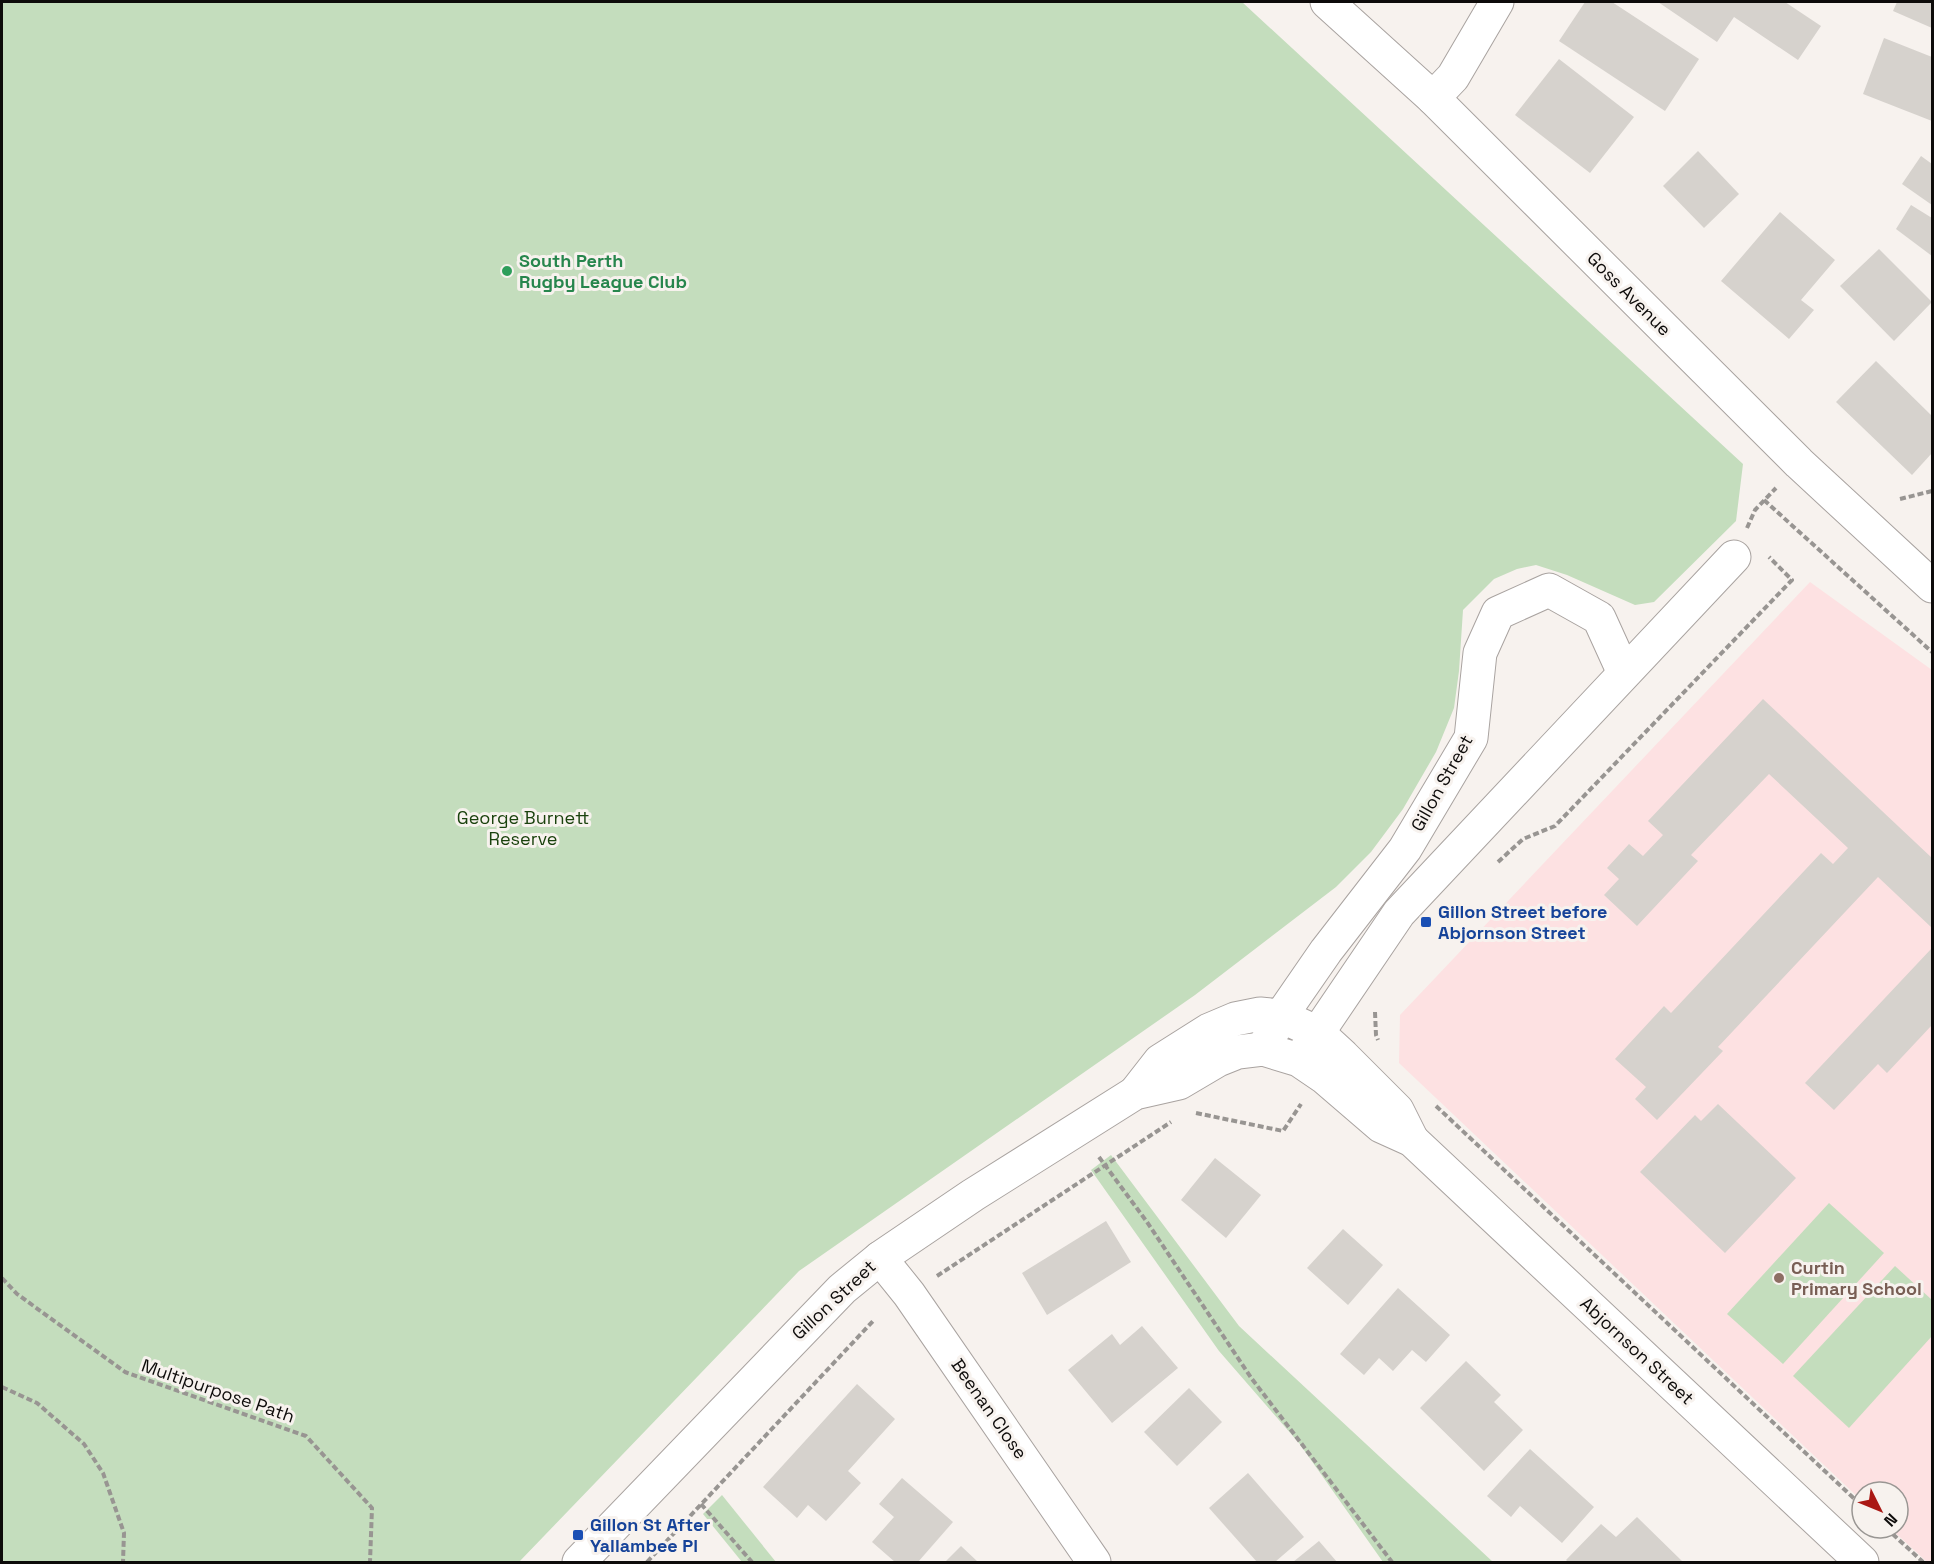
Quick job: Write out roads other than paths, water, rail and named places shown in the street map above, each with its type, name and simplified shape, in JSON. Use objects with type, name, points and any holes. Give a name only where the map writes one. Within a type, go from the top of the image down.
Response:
[{"type":"street","name":"Goss Avenue","points":[[1327,2],[1433,98],[1799,463],[1932,586]]},
{"type":"street","points":[[1433,98],[1453,77],[1497,2]]},
{"type":"street","points":[[1299,1060],[1399,913],[1734,557]]},
{"type":"street","name":"Gillon Street","points":[[1263,1049],[1281,1016],[1326,951],[1405,849],[1471,738],[1480,653],[1498,613],[1549,590],[1599,618],[1624,673]]},
{"type":"street","name":"Gillon Street","points":[[1135,1093],[1160,1061],[1209,1030],[1235,1019],[1260,1014],[1281,1016],[1318,1033]]},
{"type":"street","name":"Abjornson Street","points":[[1318,1033],[1397,1110],[1412,1140]]},
{"type":"street","name":"Gillon Street","points":[[579,1563],[801,1330],[842,1289],[880,1258],[973,1195],[1135,1093],[1179,1083],[1218,1060],[1238,1052],[1263,1049],[1299,1060]]},
{"type":"street","name":"Abjornson Street","points":[[1299,1060],[1324,1077],[1381,1126],[1412,1140],[1862,1563]]},
{"type":"street","name":"Beenan Close","points":[[880,1258],[909,1294],[1094,1563]]},
{"type":"place","name":"South Perth Rugby League Club","points":[[507,271]]},
{"type":"place","name":"Gillon Street before Abjornson Street","points":[[1426,922]]},
{"type":"place","name":"Curtin Primary School","points":[[1779,1278]]},
{"type":"place","name":"Gillon St After Yallambee Pl","points":[[578,1535]]},
{"type":"park label","name":"George Burnett Reserve","points":[[523,828]]}]
